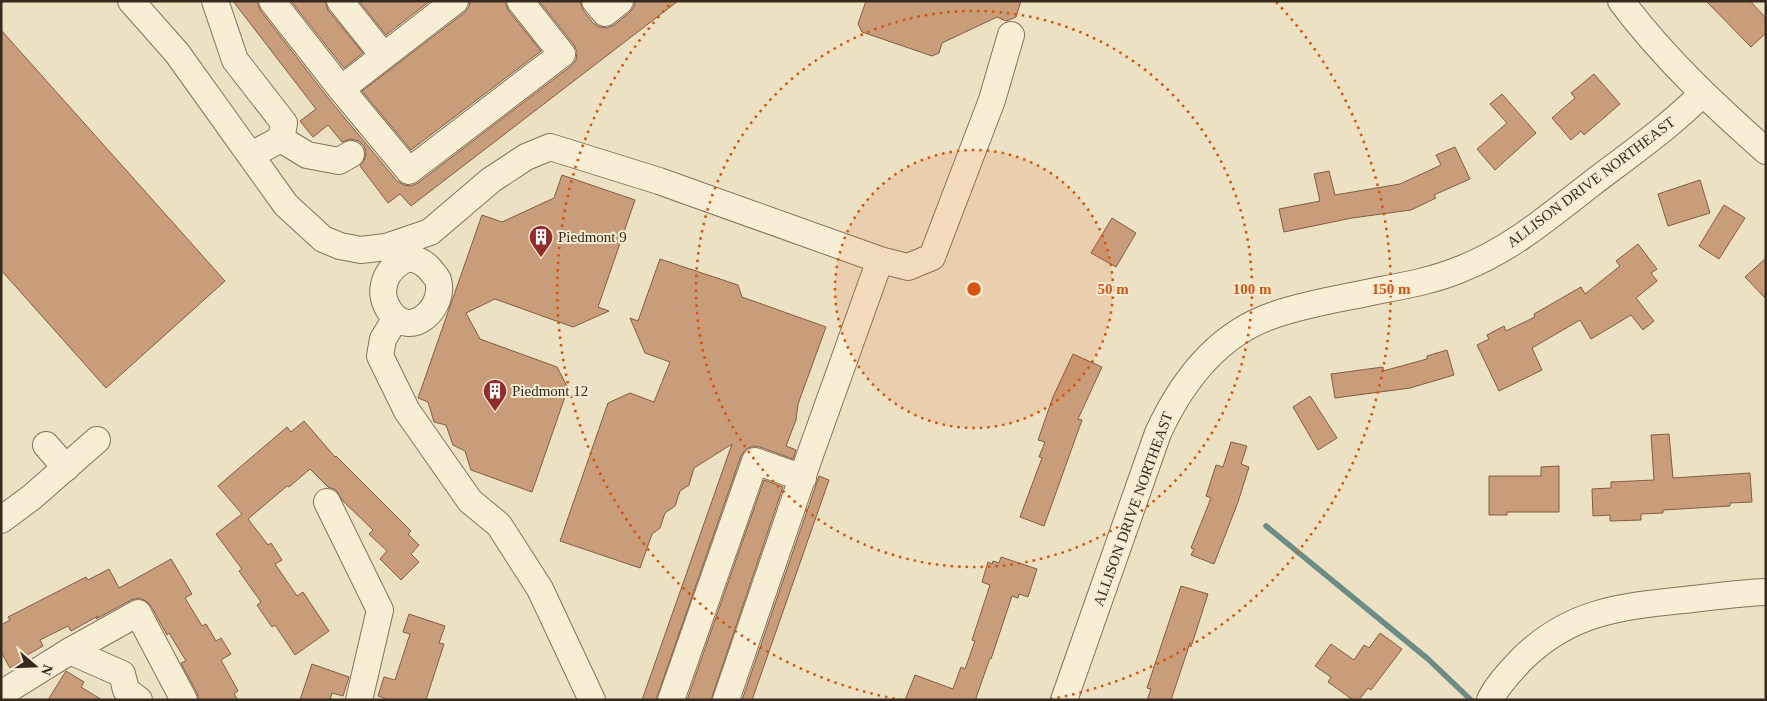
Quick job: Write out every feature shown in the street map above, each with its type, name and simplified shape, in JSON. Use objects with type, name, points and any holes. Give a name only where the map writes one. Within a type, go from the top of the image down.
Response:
[{"type":"street","points":[[131,1],[177,53],[286,205],[323,239],[340,246],[396,253],[409,258],[419,259],[438,278],[440,288],[433,308],[426,317],[416,323],[403,323],[386,306],[382,295],[384,284],[396,253],[430,232],[491,180],[526,157],[550,147],[659,181],[880,260],[908,267],[932,257],[992,100],[1010,35]]},
{"type":"street","points":[[215,1],[235,60],[284,123],[281,139],[251,156]]},
{"type":"street","points":[[272,1],[341,89],[410,171],[562,54],[520,1]]},
{"type":"street","points":[[340,1],[382,55]]},
{"type":"street","points":[[341,89],[382,55],[455,1]]},
{"type":"street","points":[[595,1],[605,13],[620,1]]},
{"type":"street","points":[[1621,1],[1669,60],[1702,94],[1766,151]]},
{"type":"street","name":"ALLISON DRIVE NORTHEAST","points":[[1064,700],[1158,433],[1171,405],[1191,376],[1208,358],[1226,342],[1247,328],[1272,316],[1302,307],[1428,281],[1462,269],[1493,254],[1528,232],[1661,131],[1702,94]]},
{"type":"street","points":[[281,139],[307,155],[340,162],[351,154]]},
{"type":"street","points":[[726,700],[813,446],[880,260]]},
{"type":"street","points":[[396,318],[383,339],[380,356],[407,411],[470,501],[499,525],[540,589],[592,700]]},
{"type":"street","points":[[1,520],[66,468],[97,440]]},
{"type":"street","points":[[46,445],[66,468]]},
{"type":"street","points":[[671,700],[755,461],[803,478]]},
{"type":"street","points":[[327,502],[380,610],[359,700]]},
{"type":"street","points":[[1490,700],[1510,672],[1531,650],[1555,633],[1581,619],[1604,611],[1630,606],[1766,592]]},
{"type":"street","points":[[1,694],[70,651],[138,613],[184,700]]},
{"type":"street","points":[[70,651],[122,674],[161,656]]},
{"type":"street","points":[[122,674],[126,690],[140,700]]},
{"type":"building","points":[[233,1],[257,1],[260,10],[329,99],[397,181],[411,186],[418,183],[571,66],[576,60],[577,52],[574,45],[539,1],[580,1],[583,10],[593,23],[599,27],[607,28],[629,13],[634,7],[635,1],[678,1],[411,206],[400,194],[388,203],[360,166],[364,161],[366,153],[364,146],[359,141],[350,139],[342,142],[328,125],[313,137],[300,121],[316,109]]},
{"type":"building","points":[[291,1],[325,1],[328,10],[363,53],[344,68]]},
{"type":"building","points":[[359,1],[430,1],[386,35]]},
{"type":"building","points":[[470,1],[505,1],[508,10],[541,51],[411,150],[362,91],[464,13],[469,7]]},
{"type":"building","points":[[866,1],[1021,1],[1016,17],[1006,21],[997,17],[942,43],[939,53],[932,56],[862,32],[858,24]]},
{"type":"building","points":[[1706,1],[1750,1],[1766,18],[1766,33],[1751,47]]},
{"type":"building","points":[[1,30],[225,281],[106,388],[1,270]]},
{"type":"building","points":[[1594,74],[1620,104],[1584,135],[1581,131],[1571,140],[1552,118],[1575,98],[1571,93]]},
{"type":"building","points":[[1502,94],[1536,133],[1495,170],[1477,149],[1507,123],[1490,104]]},
{"type":"building","points":[[1455,147],[1470,179],[1434,195],[1436,198],[1411,210],[1352,218],[1284,232],[1279,209],[1320,201],[1314,174],[1329,171],[1335,195],[1400,184],[1441,165],[1436,155]]},
{"type":"building","points":[[562,175],[635,200],[598,307],[609,311],[573,327],[495,299],[466,313],[480,339],[557,367],[568,388],[532,492],[471,470],[465,451],[453,445],[446,425],[434,422],[428,402],[418,398],[482,215],[502,222],[554,198]]},
{"type":"building","points":[[1700,180],[1710,213],[1668,226],[1658,194]]},
{"type":"building","points":[[1724,205],[1745,218],[1719,259],[1699,246]]},
{"type":"building","points":[[1112,218],[1136,233],[1116,267],[1091,253]]},
{"type":"building","points":[[1638,244],[1657,269],[1651,273],[1657,281],[1636,298],[1654,321],[1643,330],[1631,315],[1591,339],[1580,320],[1532,348],[1542,370],[1499,391],[1477,345],[1489,339],[1487,335],[1504,326],[1506,331],[1535,317],[1534,314],[1581,287],[1585,294],[1620,266],[1616,261]]},
{"type":"building","points":[[1766,258],[1766,299],[1745,277]]},
{"type":"building","points":[[660,259],[738,285],[742,297],[826,327],[798,404],[796,420],[786,446],[796,450],[793,459],[753,446],[746,449],[741,456],[656,700],[642,700],[732,444],[694,468],[689,485],[680,491],[675,506],[665,513],[660,528],[652,534],[640,568],[560,541],[608,403],[630,393],[654,402],[670,362],[645,353],[630,318],[638,321]]},
{"type":"building","points":[[1447,350],[1454,375],[1410,388],[1335,398],[1331,374],[1383,367],[1383,371],[1427,359],[1427,356]]},
{"type":"building","points":[[1073,354],[1102,367],[1078,419],[1082,420],[1044,526],[1020,517],[1042,458],[1039,457],[1045,442],[1038,440],[1053,397]]},
{"type":"building","points":[[1310,396],[1337,438],[1318,450],[1293,407]]},
{"type":"building","points":[[304,421],[335,457],[411,531],[408,534],[419,545],[411,554],[419,562],[401,580],[380,559],[387,551],[369,534],[373,530],[343,501],[336,490],[328,487],[310,469],[289,487],[287,486],[248,519],[268,545],[271,543],[282,560],[275,564],[297,596],[303,592],[329,631],[295,655],[275,625],[272,627],[257,605],[261,602],[239,571],[242,569],[216,534],[242,514],[218,486],[287,427],[291,432]]},
{"type":"building","points":[[1669,434],[1673,478],[1750,473],[1752,502],[1730,503],[1730,506],[1663,510],[1663,513],[1641,514],[1641,520],[1610,521],[1610,515],[1593,516],[1592,489],[1611,488],[1611,482],[1654,480],[1651,435]]},
{"type":"building","points":[[1231,442],[1247,446],[1241,464],[1249,467],[1238,502],[1214,564],[1191,555],[1194,549],[1191,548],[1211,498],[1206,496],[1216,465],[1223,467]]},
{"type":"building","points":[[1559,466],[1559,512],[1507,512],[1507,515],[1489,515],[1489,476],[1541,476],[1541,467]]},
{"type":"building","points":[[819,476],[829,480],[752,700],[742,700]]},
{"type":"building","points":[[764,480],[783,487],[711,700],[687,700]]},
{"type":"building","points":[[1001,557],[1037,569],[1028,597],[1019,594],[1018,598],[1012,596],[976,698],[977,700],[905,700],[915,675],[953,689],[961,667],[965,669],[975,641],[972,640],[990,585],[982,582],[988,562],[992,564],[993,561],[999,563]]},
{"type":"building","points":[[171,559],[192,594],[185,598],[202,626],[206,624],[216,641],[221,638],[231,654],[221,660],[238,691],[234,694],[238,700],[199,700],[181,663],[186,661],[169,633],[167,635],[151,606],[139,598],[131,600],[96,619],[98,616],[71,631],[68,626],[40,640],[43,646],[27,655],[28,658],[10,668],[1,652],[1,625],[10,620],[8,617],[86,577],[88,580],[109,569],[119,588]]},
{"type":"building","points":[[1181,586],[1208,594],[1171,700],[1147,700],[1151,689],[1147,688]]},
{"type":"building","points":[[409,614],[445,626],[439,643],[444,644],[426,700],[389,700],[378,696],[384,677],[395,680],[410,634],[403,632]]},
{"type":"building","points":[[1380,633],[1402,649],[1371,690],[1368,688],[1359,700],[1353,700],[1328,682],[1331,677],[1315,666],[1331,644],[1354,660],[1364,645],[1369,648]]},
{"type":"building","points":[[312,664],[349,677],[343,696],[332,693],[330,700],[300,700]]},
{"type":"building","points":[[66,671],[84,682],[81,687],[102,700],[48,700]]},
{"type":"waterway","points":[[1266,526],[1428,659],[1471,700]]},
{"type":"place","name":"Piedmont 9","points":[[541,258]]},
{"type":"place","name":"Piedmont 12","points":[[495,412]]}]
